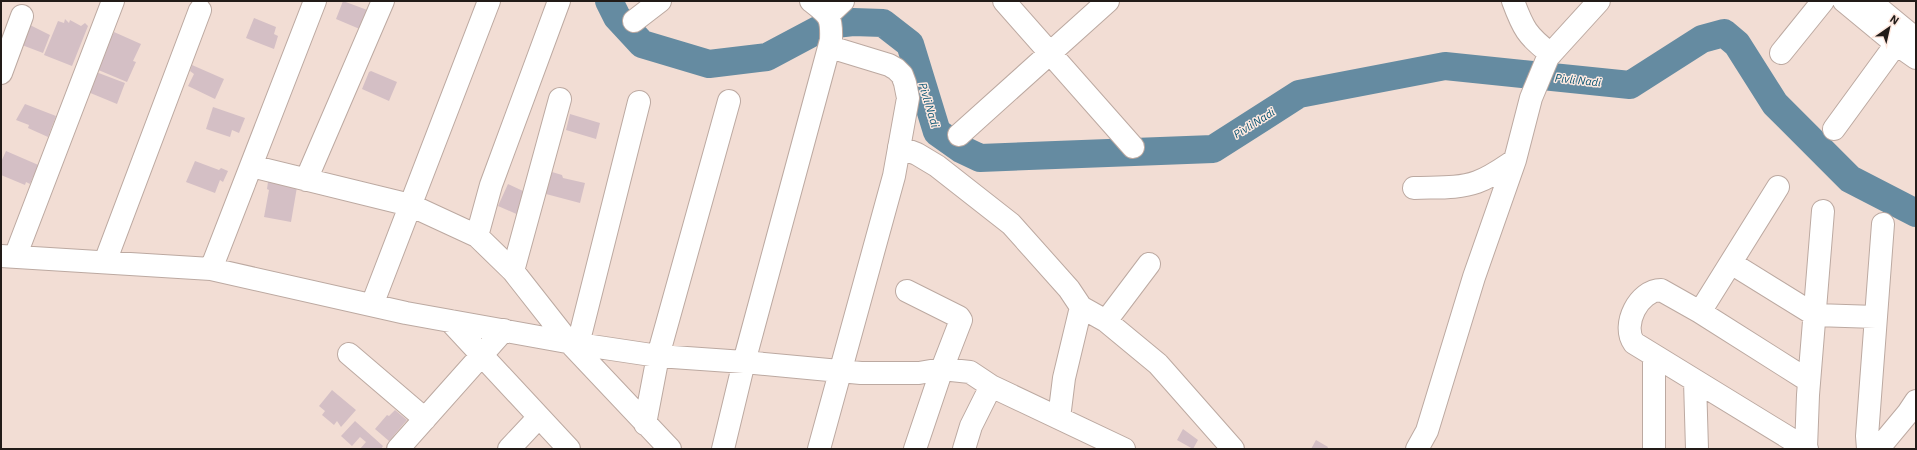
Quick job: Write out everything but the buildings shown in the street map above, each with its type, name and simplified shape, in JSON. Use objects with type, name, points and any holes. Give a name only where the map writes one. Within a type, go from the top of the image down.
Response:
[{"type":"street","points":[[113,1],[8,256],[211,269],[450,321],[573,343],[658,356],[861,373],[919,373],[942,369],[970,372],[991,386],[1124,449]]},
{"type":"street","points":[[211,269],[315,1]]},
{"type":"street","points":[[306,180],[383,1]]},
{"type":"street","points":[[372,305],[489,1]]},
{"type":"street","points":[[477,236],[491,185],[559,1]]},
{"type":"street","points":[[634,21],[660,1]]},
{"type":"street","points":[[811,1],[833,25],[896,69],[902,75],[908,98],[894,176],[839,370],[819,449]]},
{"type":"street","points":[[1004,1],[1133,147]]},
{"type":"street","points":[[959,135],[1108,1]]},
{"type":"street","points":[[1513,1],[1524,29],[1534,42],[1549,55]]},
{"type":"street","points":[[1417,449],[1427,430],[1474,278],[1515,160],[1531,98],[1549,55],[1599,1]]},
{"type":"street","points":[[1781,53],[1823,1]]},
{"type":"street","points":[[1844,1],[1906,42]]},
{"type":"street","points":[[1870,1],[1906,42],[1916,58]]},
{"type":"street","points":[[105,262],[200,10]]},
{"type":"street","points":[[1,73],[22,16]]},
{"type":"street","points":[[723,449],[744,362],[833,25]]},
{"type":"street","points":[[1834,129],[1906,42]]},
{"type":"street","points":[[513,271],[560,99]]},
{"type":"street","points":[[645,424],[658,356],[729,101]]},
{"type":"street","points":[[573,343],[639,102]]},
{"type":"street","points":[[899,148],[917,154],[936,166],[1011,224],[1068,288],[1081,307],[1106,321],[1158,364],[1233,449]]},
{"type":"street","points":[[1414,188],[1460,185],[1476,182],[1492,175],[1515,160]]},
{"type":"street","points":[[251,166],[410,205],[477,236],[513,271],[573,343],[645,424],[670,449]]},
{"type":"street","points":[[1700,312],[1778,186]]},
{"type":"street","points":[[1809,381],[1700,312],[1661,290],[1654,290],[1643,298],[1636,308],[1628,330],[1630,338],[1634,343],[1806,449],[1809,381],[1823,211]]},
{"type":"street","points":[[1868,449],[1867,436],[1883,224]]},
{"type":"street","points":[[1731,263],[1814,315],[1876,317]]},
{"type":"street","points":[[1106,321],[1149,264]]},
{"type":"street","points":[[907,291],[961,320],[942,369],[915,449]]},
{"type":"street","points":[[1060,418],[1064,378],[1081,307]]},
{"type":"street","points":[[450,321],[568,449]]},
{"type":"street","points":[[398,449],[504,330]]},
{"type":"street","points":[[349,354],[425,419]]},
{"type":"street","points":[[1654,356],[1654,449]]},
{"type":"street","points":[[1695,381],[1697,449]]},
{"type":"street","points":[[964,449],[971,426],[991,386]]},
{"type":"street","points":[[1878,449],[1913,411]]},
{"type":"street","points":[[510,449],[539,417]]},
{"type":"waterway","name":"Pivli Nadi","points":[[609,1],[617,17],[642,44],[709,64],[767,57],[827,25],[853,22],[883,23],[910,44],[937,132],[961,149],[980,158],[1213,149],[1299,94],[1445,66],[1630,85],[1702,39],[1724,33],[1737,44],[1775,104],[1850,179],[1916,213]]}]
